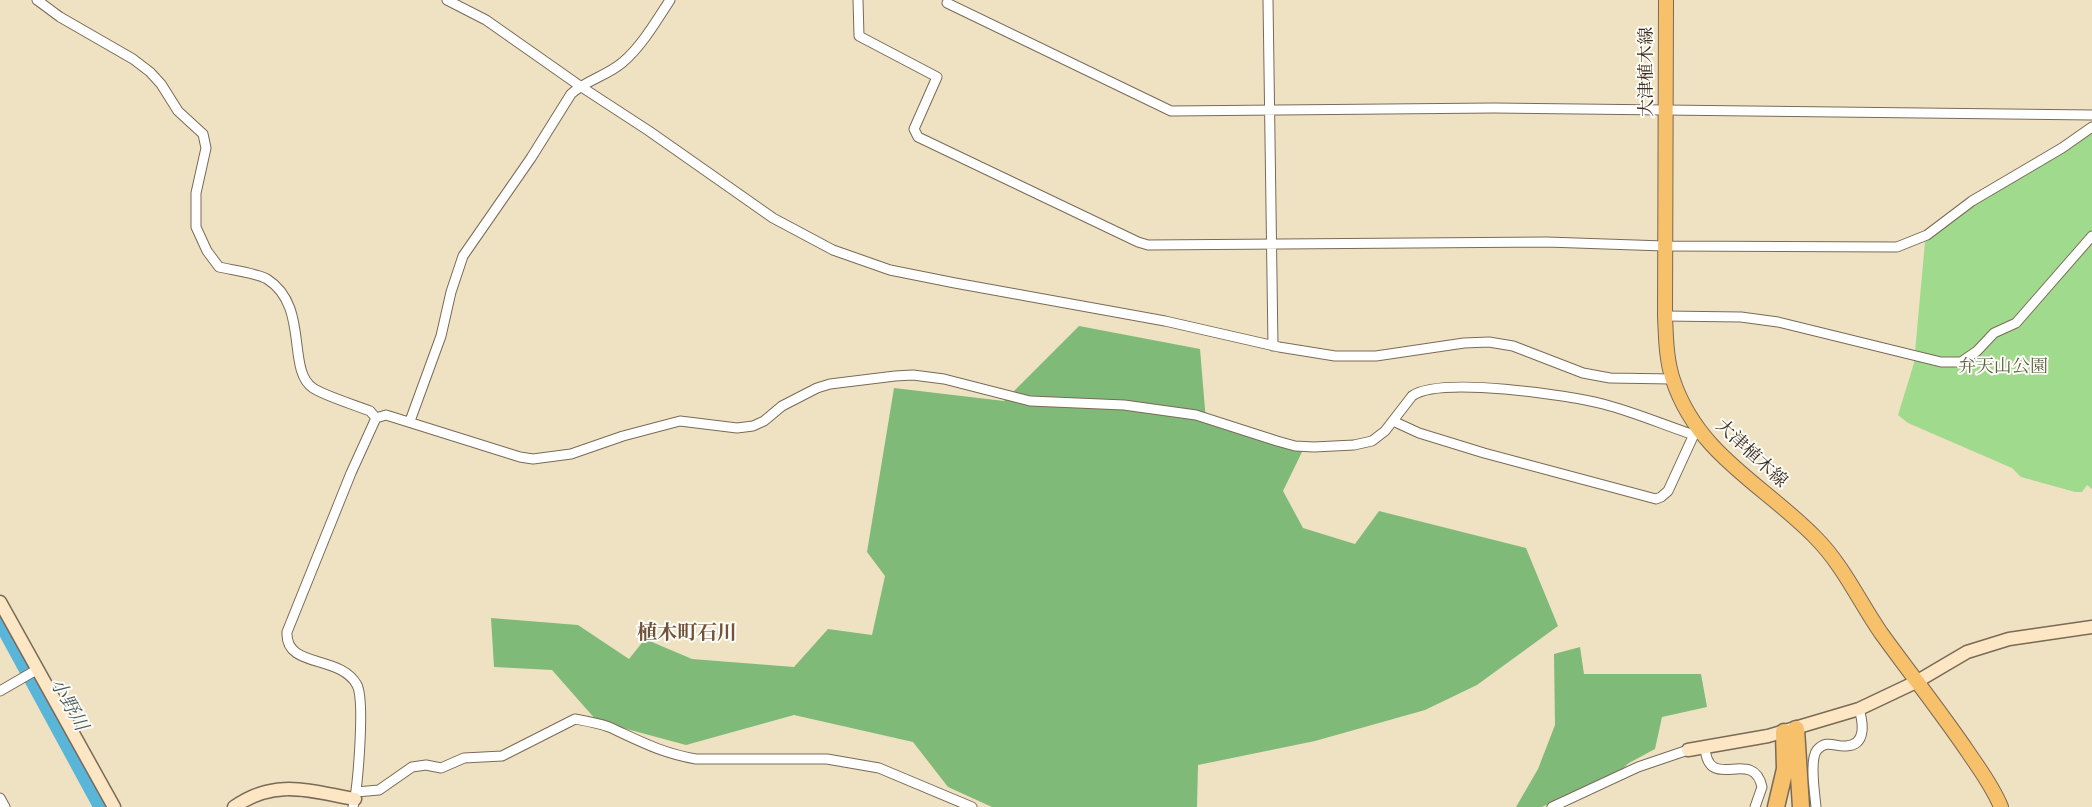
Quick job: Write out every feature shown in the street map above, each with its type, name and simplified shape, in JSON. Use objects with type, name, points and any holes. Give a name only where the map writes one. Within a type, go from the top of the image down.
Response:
[{"type":"highway","points":[[1776,807],[1785,769],[1790,731]]},
{"type":"highway","points":[[1790,731],[1800,807]]},
{"type":"main road","name":"大津植木線","points":[[1666,0],[1665,316],[1667,354],[1672,379],[1684,408],[1695,432],[1815,537],[1842,570],[1873,621],[1964,747],[1996,796],[2001,807]]},
{"type":"street","points":[[37,0],[60,17],[133,59],[150,72],[161,84],[178,111],[203,134],[206,148],[196,193],[196,227],[208,251],[219,267],[266,278],[277,287],[288,301],[296,330],[300,366],[303,376],[312,388],[370,411],[376,418]]},
{"type":"street","points":[[447,0],[486,20],[580,86],[650,131],[773,218],[834,250],[890,270],[1165,321],[1274,346],[1335,356],[1376,356],[1464,343],[1489,342],[1513,346],[1583,373],[1610,378],[1672,379]]},
{"type":"street","points":[[410,421],[442,336],[451,292],[463,256],[531,158],[561,108],[580,86],[605,75],[624,61],[655,24],[670,0]]},
{"type":"street","points":[[858,0],[859,36],[937,77],[914,130],[918,137],[1138,242],[1148,245],[1547,242],[1664,246],[1898,247],[1927,235],[1972,200],[2062,148],[2092,127]]},
{"type":"street","points":[[1268,0],[1274,346]]},
{"type":"street","points":[[947,3],[1171,111],[1494,108],[2092,115]]},
{"type":"street","points":[[1665,316],[1741,317],[1778,322],[1941,362],[1961,362],[1976,351],[1994,333],[2016,323],[2092,236]]},
{"type":"street","points":[[354,799],[360,757],[360,708],[357,686],[340,668],[299,656],[289,646],[286,632],[351,473],[376,418],[386,415],[410,421],[520,457],[533,459],[552,458],[680,420],[737,428],[753,426],[764,421],[782,406],[817,388],[830,384],[913,375],[963,383],[1030,401],[1124,405],[1196,415],[1295,446],[1354,445],[1372,441],[1384,431],[1404,405],[1418,392],[1436,388],[1531,391],[1601,403],[1695,432],[1668,491],[1662,498],[1656,499],[1475,450],[1419,433],[1393,421]]},
{"type":"street","points":[[0,602],[36,670],[114,807]]},
{"type":"street","points":[[1552,807],[1638,767],[1688,750],[1790,731],[1859,709],[1916,682],[1967,652],[2009,639],[2092,627]]},
{"type":"street","points":[[0,690],[36,670]]},
{"type":"street","points":[[1816,807],[1812,765],[1815,754],[1817,750],[1826,744],[1847,746],[1858,741],[1863,729],[1863,721],[1859,709]]},
{"type":"street","points":[[234,807],[248,798],[272,789],[302,789],[354,799],[379,790],[412,766],[440,768],[464,758],[502,756],[575,719],[607,727],[659,750],[696,759],[827,759],[878,768],[972,807]]},
{"type":"street","points":[[1705,747],[1706,758],[1712,767],[1725,771],[1743,768],[1754,772],[1758,776],[1762,787],[1755,807]]},
{"type":"street","points":[[0,798],[5,807]]},
{"type":"green space","name":"弁天山公園","points":[[2092,131],[2092,489],[2087,485],[2082,492],[2075,492],[2021,477],[2012,468],[1908,423],[1898,415],[1914,363],[1925,242],[1974,204]]},
{"type":"green space","points":[[1079,326],[1200,349],[1206,421],[1302,452],[1283,491],[1303,528],[1355,544],[1379,511],[1526,548],[1558,626],[1477,685],[1425,710],[1315,741],[1198,765],[1197,807],[992,807],[948,787],[913,742],[794,715],[686,745],[597,721],[552,670],[494,667],[491,618],[578,625],[629,659],[645,639],[692,659],[794,667],[828,629],[872,635],[885,576],[867,552],[894,388],[1004,401]]},
{"type":"green space","points":[[1580,647],[1584,674],[1701,674],[1707,707],[1662,717],[1655,749],[1629,763],[1621,770],[1542,807],[1516,807],[1538,769],[1555,725],[1554,654]]},
{"type":"waterway","name":"小野川","points":[[0,621],[101,807]]},
{"type":"district","name":"植木町石川","points":[[687,634]]}]
